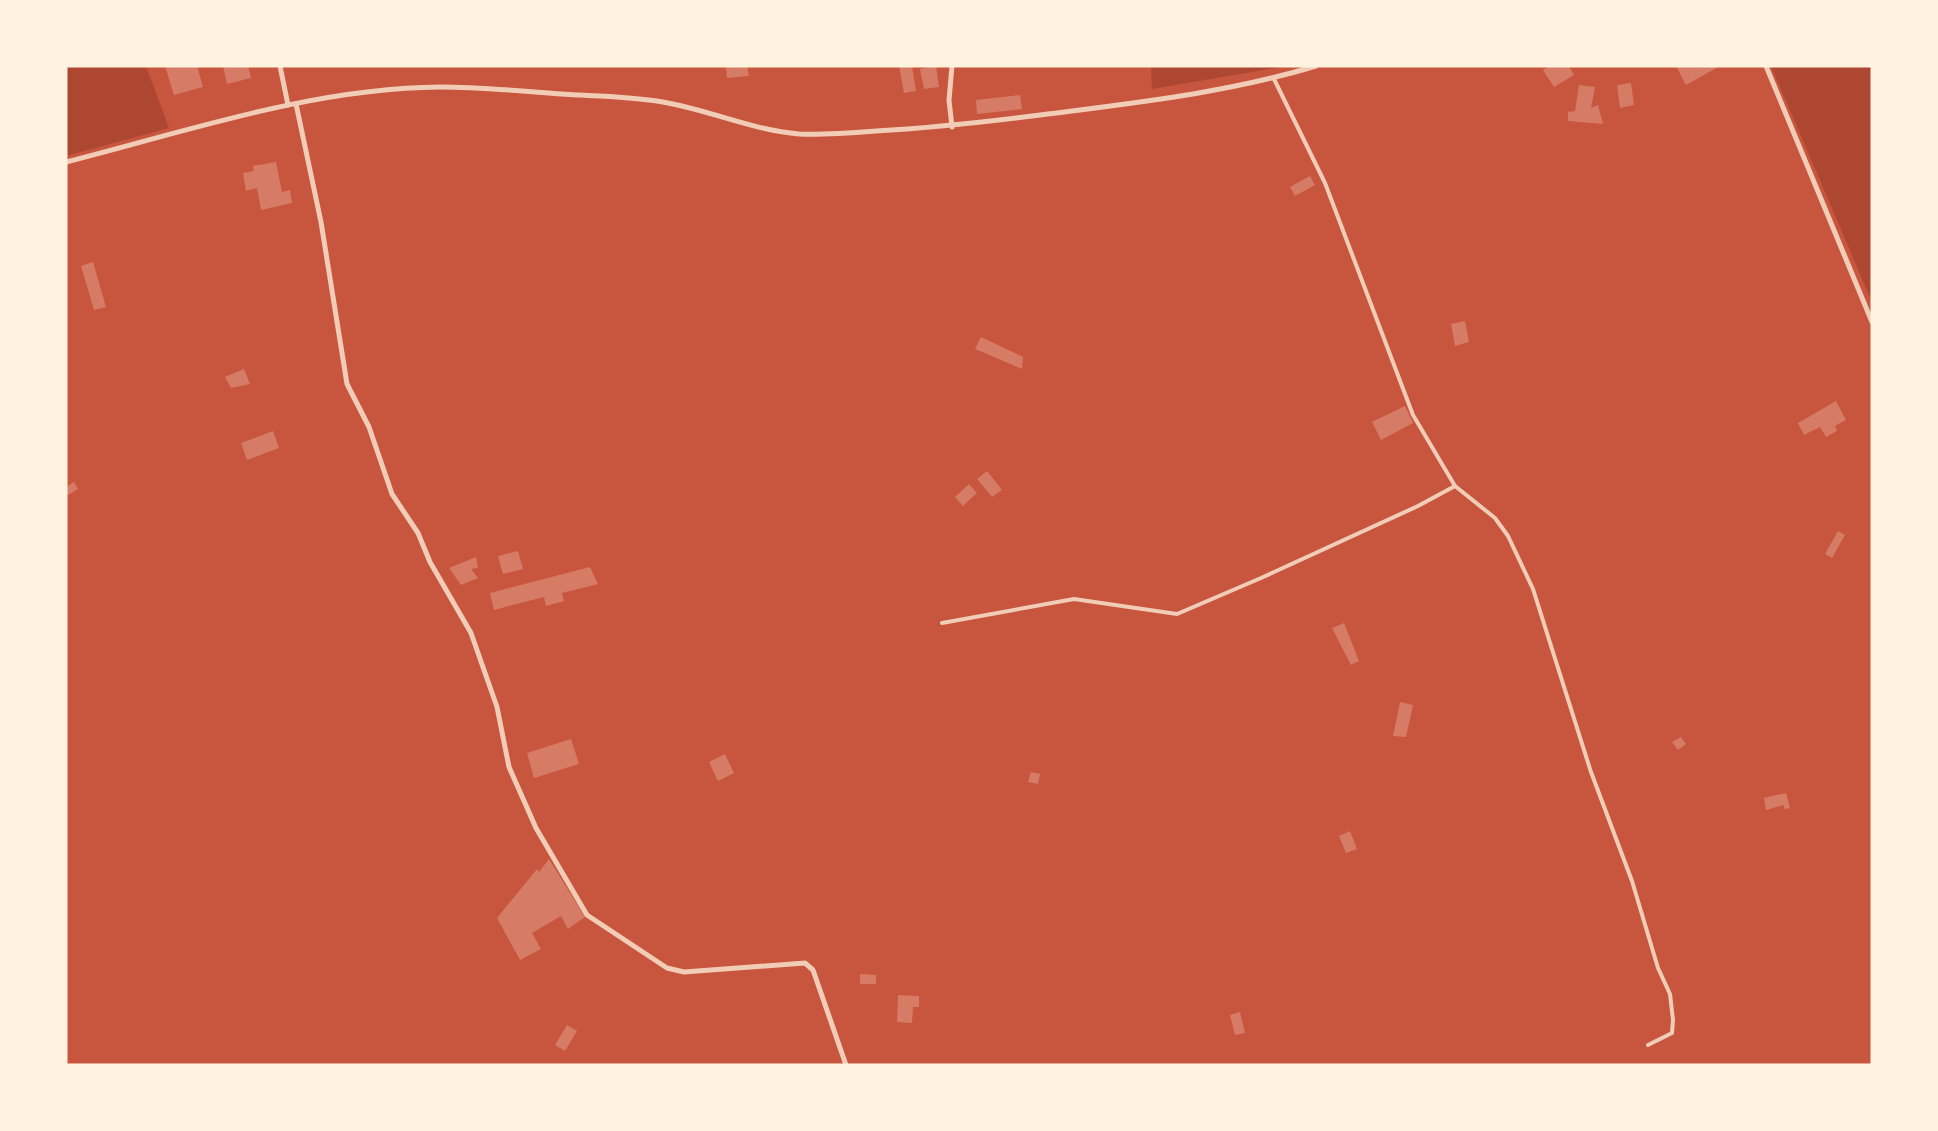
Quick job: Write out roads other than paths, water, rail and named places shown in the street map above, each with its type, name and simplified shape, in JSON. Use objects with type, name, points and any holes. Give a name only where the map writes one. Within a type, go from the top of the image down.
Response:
[{"type":"street","points":[[280,66],[288,105]]},
{"type":"street","points":[[952,66],[949,100],[952,127]]},
{"type":"street","points":[[66,162],[288,105],[360,92],[442,87],[655,100],[683,106],[740,124],[799,134],[952,127],[1200,93],[1274,79],[1316,66]]},
{"type":"street","points":[[1766,66],[1872,322]]},
{"type":"street","points":[[296,104],[321,222],[348,384],[369,427],[392,494],[418,533],[430,562],[471,633],[498,707],[509,767],[536,828],[587,915],[667,968],[684,972],[805,963],[813,970],[846,1065]]},
{"type":"lane","points":[[1274,79],[1325,184],[1413,416],[1455,486],[1495,518],[1508,536],[1533,589],[1591,772],[1632,881],[1658,968],[1670,994],[1673,1020],[1672,1033],[1648,1045]]},
{"type":"lane","points":[[942,624],[1074,599],[1177,614],[1418,506],[1455,486]]}]
